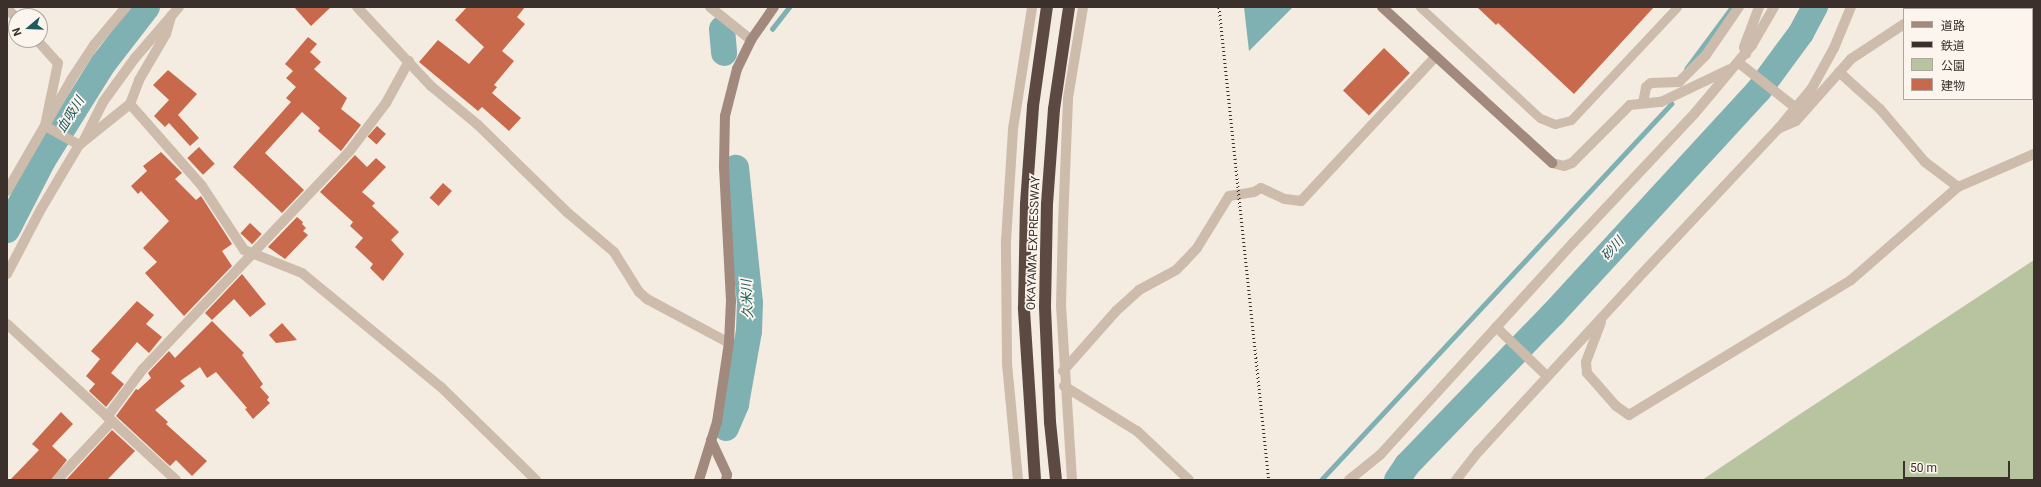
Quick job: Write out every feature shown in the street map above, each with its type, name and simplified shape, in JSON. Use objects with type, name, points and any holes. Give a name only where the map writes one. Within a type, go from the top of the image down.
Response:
[{"type":"highway","name":"OKAYAMA EXPRESSWAY","points":[[1035,480],[1025,339],[1024,278],[1033,106],[1047,7]]},
{"type":"highway","name":"OKAYAMA EXPRESSWAY","points":[[1056,480],[1050,422],[1045,307],[1047,204],[1054,109],[1069,7]]},
{"type":"street","points":[[7,191],[48,127],[94,45],[126,7]]},
{"type":"street","points":[[7,274],[78,143],[104,102],[135,58],[179,7]]},
{"type":"street","points":[[357,7],[431,86],[500,145],[568,213],[614,252],[639,292],[646,299],[729,343]]},
{"type":"street","points":[[710,7],[751,40]]},
{"type":"street","points":[[699,480],[712,440],[724,383],[729,343],[731,300],[724,174],[725,116],[737,69],[751,40],[774,7]]},
{"type":"street","points":[[1018,480],[1007,364],[1006,241],[1013,129],[1032,7]]},
{"type":"street","points":[[1072,480],[1063,371],[1061,306],[1068,98],[1083,7]]},
{"type":"street","points":[[1382,7],[1552,163],[1564,166],[1572,163],[1630,105],[1661,102],[1740,65]]},
{"type":"street","points":[[1643,103],[1646,87],[1651,83],[1679,82],[1706,55],[1739,7]]},
{"type":"street","points":[[1746,54],[1744,47],[1759,7]]},
{"type":"street","points":[[1349,480],[1380,454],[1498,329],[1740,65],[1774,7]]},
{"type":"street","points":[[1456,480],[1545,374],[1604,314],[1779,128],[1793,106],[1812,88],[1825,65],[1851,7]]},
{"type":"street","points":[[78,143],[130,104],[139,80],[166,34],[171,16]]},
{"type":"street","points":[[1779,128],[1796,121],[1851,59],[1903,25]]},
{"type":"street","points":[[44,48],[58,63],[48,127]]},
{"type":"street","points":[[1063,371],[1116,312],[1139,290],[1176,270],[1184,262],[1196,248],[1229,196],[1254,192],[1260,188],[1285,199],[1301,201],[1436,56]]},
{"type":"street","points":[[57,480],[109,419],[142,370],[349,152],[386,104],[409,61]]},
{"type":"street","points":[[1740,65],[1793,106]]},
{"type":"street","points":[[1839,72],[1880,109],[1925,162],[1958,186]]},
{"type":"street","points":[[130,104],[202,186],[244,250],[302,273],[441,387],[536,480]]},
{"type":"street","points":[[48,127],[78,143]]},
{"type":"street","points":[[1604,314],[1586,362],[1588,373],[1616,406],[1629,415],[1851,280],[1958,186],[2034,154]]},
{"type":"street","points":[[7,324],[176,480]]},
{"type":"street","points":[[1498,329],[1545,374]]},
{"type":"street","points":[[1064,386],[1137,431],[1189,480]]},
{"type":"street","points":[[712,440],[727,475],[726,480]]},
{"type":"lane","points":[[1420,7],[1540,118],[1555,124],[1571,120],[1677,7]]},
{"type":"green space","points":[[2034,260],[2034,480],[1702,480],[1791,420]]},
{"type":"water","points":[[1244,7],[1293,7],[1249,51]]},
{"type":"building","points":[[294,7],[331,7],[311,26]]},
{"type":"building","points":[[467,7],[525,7],[517,17],[525,24],[502,51],[514,61],[494,85],[497,87],[492,93],[521,118],[509,131],[482,107],[478,111],[419,62],[438,40],[469,64],[484,47],[455,20]]},
{"type":"building","points":[[1477,7],[1654,7],[1574,94],[1498,23],[1496,25]]},
{"type":"building","points":[[308,37],[317,44],[310,52],[321,62],[314,69],[347,98],[341,109],[361,125],[341,151],[318,131],[320,128],[302,112],[265,153],[304,190],[282,213],[233,167],[291,102],[286,98],[296,87],[286,78],[293,71],[285,64]]},
{"type":"building","points":[[1384,48],[1410,73],[1369,115],[1343,90]]},
{"type":"building","points":[[168,70],[197,94],[178,115],[199,138],[190,146],[169,123],[165,127],[154,116],[169,100],[153,85]]},
{"type":"building","points":[[377,126],[386,134],[377,144],[368,136]]},
{"type":"building","points":[[199,147],[215,164],[203,175],[187,158]]},
{"type":"building","points":[[161,152],[182,173],[175,179],[196,200],[201,196],[232,244],[222,251],[232,266],[184,316],[145,273],[157,262],[143,248],[169,221],[141,191],[138,194],[131,186],[147,171],[143,166]]},
{"type":"building","points":[[355,155],[367,167],[376,158],[386,167],[362,192],[375,203],[372,206],[399,232],[391,240],[404,254],[383,281],[370,268],[373,264],[355,247],[363,238],[350,226],[353,222],[320,192]]},
{"type":"building","points":[[443,183],[452,191],[439,206],[430,198]]},
{"type":"building","points":[[297,217],[303,222],[302,224],[306,228],[303,231],[308,235],[285,259],[268,247]]},
{"type":"building","points":[[250,223],[262,234],[252,244],[240,233]]},
{"type":"building","points":[[242,274],[266,304],[250,317],[234,299],[212,320],[205,313]]},
{"type":"building","points":[[137,301],[154,315],[146,324],[162,337],[149,353],[137,342],[111,373],[124,384],[106,407],[89,391],[95,384],[86,376],[100,359],[91,351]]},
{"type":"building","points":[[212,321],[244,353],[242,355],[263,384],[260,387],[269,397],[267,400],[270,403],[253,419],[245,409],[247,408],[216,372],[207,378],[200,367],[180,381],[185,386],[155,410],[168,422],[166,424],[207,461],[192,476],[176,460],[170,466],[116,416],[136,389],[138,390],[151,378],[148,373],[169,351],[175,358]]},
{"type":"building","points":[[282,323],[297,340],[276,343],[269,335]]},
{"type":"building","points":[[61,412],[73,424],[52,446],[67,460],[51,480],[10,480],[39,450],[32,444]]},
{"type":"building","points":[[112,430],[135,451],[107,480],[66,480]]},
{"type":"waterway","name":"血吸川","points":[[7,230],[43,160],[103,64],[147,7]]},
{"type":"waterway","points":[[772,29],[789,7]]},
{"type":"waterway","points":[[1686,69],[1732,7]]},
{"type":"waterway","name":"砂川","points":[[1397,480],[1407,465],[1553,314],[1759,90],[1801,33],[1815,7]]},
{"type":"waterway","name":"久米川","points":[[722,29],[724,53]]},
{"type":"waterway","points":[[1321,480],[1671,104]]},
{"type":"waterway","name":"久米川","points":[[726,428],[736,404],[749,331],[750,303],[736,168]]},
{"type":"railway","points":[[1219,7],[1269,480]]}]
